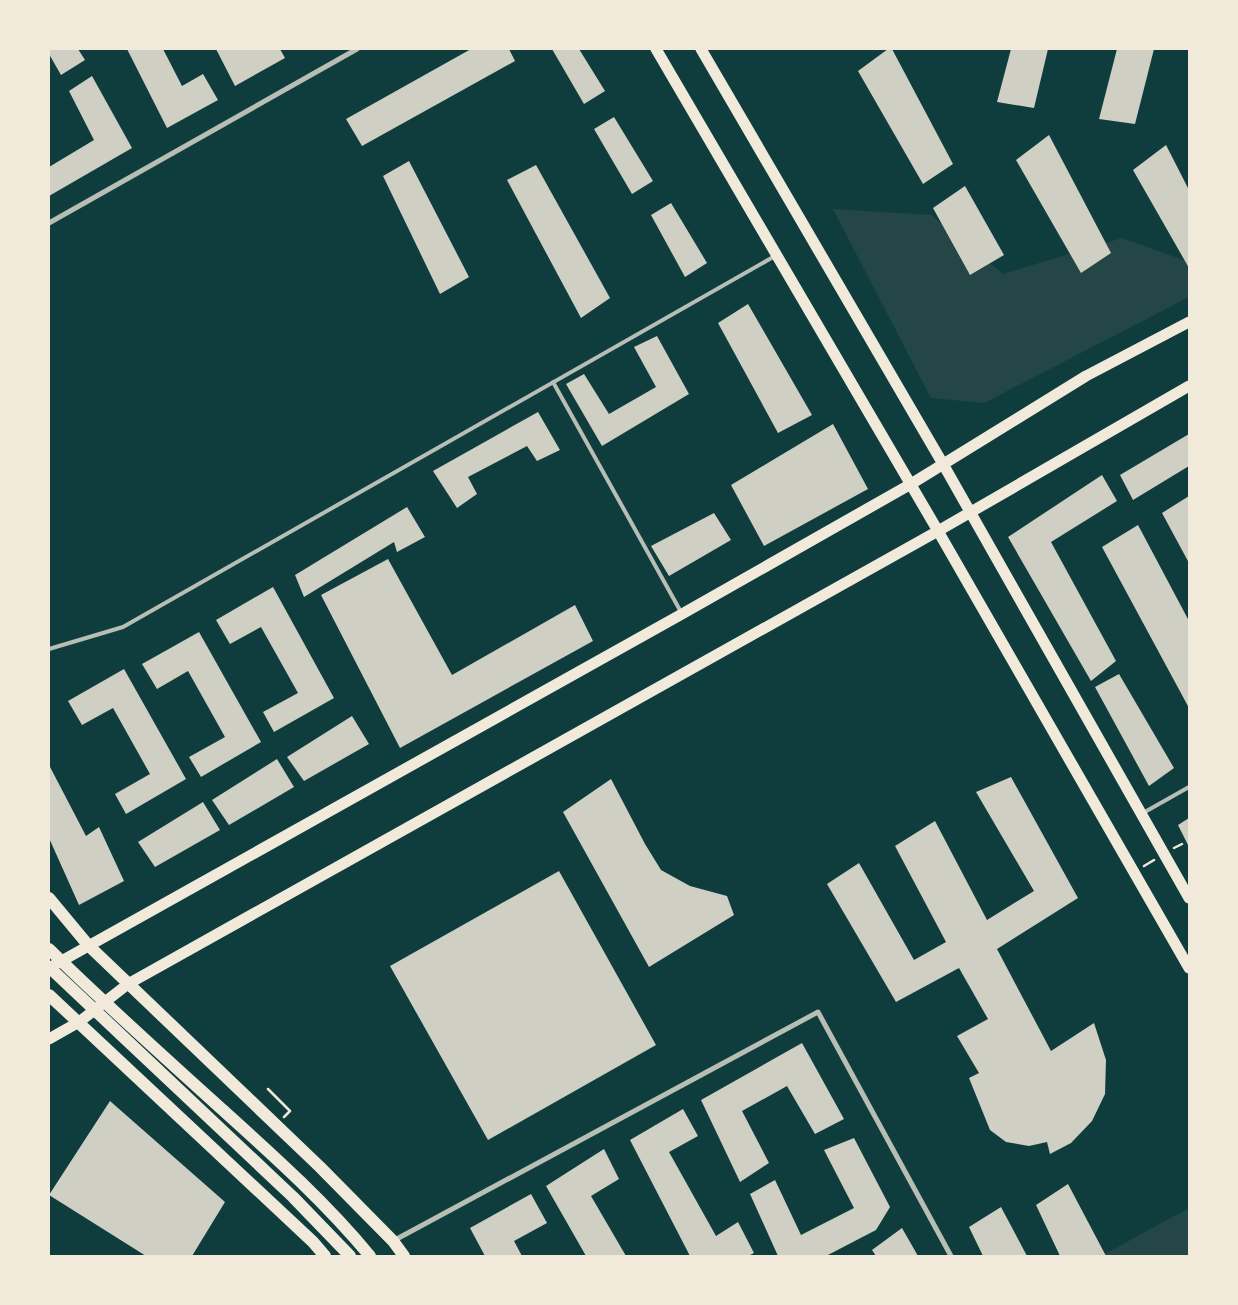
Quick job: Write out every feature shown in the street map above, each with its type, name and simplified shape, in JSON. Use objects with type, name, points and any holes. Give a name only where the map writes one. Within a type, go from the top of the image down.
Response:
[{"type":"highway","points":[[49,898],[88,945],[320,1167],[392,1241],[404,1256]]},
{"type":"highway","points":[[49,949],[93,992],[292,1172],[353,1235],[370,1256]]},
{"type":"highway","points":[[49,967],[293,1197],[350,1256]]},
{"type":"highway","points":[[49,995],[313,1242],[325,1256]]},
{"type":"main road","points":[[656,49],[911,484],[1189,968]]},
{"type":"main road","points":[[701,49],[943,464],[1189,898]]},
{"type":"main road","points":[[49,967],[682,614],[911,484],[1086,376],[1189,322]]},
{"type":"main road","points":[[49,1039],[79,1022],[128,984],[938,531],[1189,386]]},
{"type":"street","points":[[49,223],[357,49]]},
{"type":"street","points":[[392,1241],[818,1012],[951,1256]]},
{"type":"lane","points":[[49,649],[123,627],[776,256]]},
{"type":"lane","points":[[553,382],[682,614]]},
{"type":"lane","points":[[1141,814],[1189,787]]},
{"type":"path","points":[[1174,848],[1182,844]]},
{"type":"path","points":[[1142,866],[1158,857]]},
{"type":"path","points":[[268,1089],[290,1111]]},
{"type":"shaded area","points":[[833,209],[931,215],[1003,274],[1122,238],[1189,262],[1189,297],[984,403],[931,398]]},
{"type":"shaded area","points":[[1189,1208],[1189,1256],[1101,1256]]},
{"type":"building","points":[[49,49],[78,49],[85,60],[61,75],[49,54]]},
{"type":"building","points":[[127,49],[163,49],[182,86],[203,74],[218,100],[167,128]]},
{"type":"building","points":[[216,49],[280,49],[285,58],[235,86]]},
{"type":"building","points":[[471,49],[509,49],[515,61],[362,146],[346,119]]},
{"type":"building","points":[[552,49],[579,49],[605,91],[584,104]]},
{"type":"building","points":[[888,49],[892,49],[953,164],[923,184],[858,71]]},
{"type":"building","points":[[1011,49],[1048,49],[1034,108],[997,102]]},
{"type":"building","points":[[1117,49],[1154,49],[1135,124],[1099,119]]},
{"type":"building","points":[[92,76],[132,148],[49,196],[49,167],[94,140],[69,91]]},
{"type":"building","points":[[614,117],[653,181],[632,194],[594,129]]},
{"type":"building","points":[[1049,135],[1111,253],[1081,273],[1016,160]]},
{"type":"building","points":[[1166,145],[1189,190],[1189,268],[1133,170]]},
{"type":"building","points":[[409,161],[469,277],[440,294],[383,176]]},
{"type":"building","points":[[536,165],[610,298],[581,318],[507,180]]},
{"type":"building","points":[[965,186],[1004,255],[970,275],[933,208]]},
{"type":"building","points":[[671,203],[707,263],[685,277],[651,215]]},
{"type":"building","points":[[748,304],[812,415],[778,433],[718,323]]},
{"type":"building","points":[[657,336],[689,394],[602,446],[566,384],[584,374],[609,414],[656,387],[634,347]]},
{"type":"building","points":[[538,412],[560,450],[537,461],[527,446],[468,477],[477,494],[457,508],[433,471]]},
{"type":"building","points":[[833,424],[868,489],[764,546],[731,485]]},
{"type":"building","points":[[1189,434],[1189,466],[1133,500],[1120,475]]},
{"type":"building","points":[[1102,475],[1117,501],[1051,542],[1116,661],[1091,681],[1008,537]]},
{"type":"building","points":[[1189,496],[1189,563],[1162,513]]},
{"type":"building","points":[[407,507],[425,537],[397,552],[394,542],[304,597],[295,575]]},
{"type":"building","points":[[714,513],[731,540],[669,576],[651,546]]},
{"type":"building","points":[[1138,525],[1189,621],[1189,708],[1102,547]]},
{"type":"building","points":[[388,559],[452,675],[575,605],[593,641],[400,748],[321,595]]},
{"type":"building","points":[[273,587],[334,698],[274,732],[263,712],[298,693],[261,627],[230,644],[216,620]]},
{"type":"building","points":[[199,632],[261,742],[201,777],[189,757],[225,737],[188,671],[157,689],[142,664]]},
{"type":"building","points":[[124,669],[186,779],[126,814],[115,794],[150,774],[113,708],[82,725],[68,701]]},
{"type":"building","points":[[1119,674],[1174,768],[1149,786],[1095,687]]},
{"type":"building","points":[[352,716],[369,744],[304,781],[287,757]]},
{"type":"building","points":[[277,759],[294,787],[229,825],[212,800]]},
{"type":"building","points":[[49,765],[86,836],[99,827],[124,881],[79,905],[49,838]]},
{"type":"building","points":[[1011,777],[1078,898],[997,949],[1051,1051],[1094,1023],[1106,1060],[1105,1094],[1092,1121],[1071,1143],[1050,1154],[1047,1142],[1029,1146],[1006,1142],[990,1130],[969,1078],[979,1073],[957,1036],[988,1019],[959,968],[896,1002],[827,884],[859,863],[914,960],[946,942],[895,846],[935,821],[987,920],[1034,891],[976,792]]},
{"type":"building","points":[[611,779],[645,844],[661,870],[690,886],[727,896],[734,915],[649,967],[563,812]]},
{"type":"building","points":[[203,802],[220,830],[155,867],[138,842]]},
{"type":"building","points":[[1189,818],[1189,847],[1178,825]]},
{"type":"building","points":[[559,871],[656,1045],[488,1140],[390,966]]},
{"type":"building","points":[[802,1043],[844,1119],[815,1134],[787,1086],[742,1111],[769,1163],[740,1182],[701,1100]]},
{"type":"building","points":[[110,1101],[225,1202],[192,1256],[146,1256],[49,1195]]},
{"type":"building","points":[[683,1109],[698,1136],[669,1152],[716,1236],[738,1222],[754,1253],[748,1256],[690,1256],[630,1140]]},
{"type":"building","points":[[854,1138],[890,1207],[876,1230],[826,1256],[778,1256],[750,1194],[775,1180],[801,1235],[854,1208],[824,1150]]},
{"type":"building","points":[[604,1149],[619,1179],[591,1196],[626,1256],[586,1256],[546,1186]]},
{"type":"building","points":[[1068,1184],[1106,1256],[1060,1256],[1036,1205]]},
{"type":"building","points":[[531,1194],[547,1223],[514,1241],[522,1256],[485,1256],[470,1228]]},
{"type":"building","points":[[1001,1207],[1027,1256],[983,1256],[969,1227]]},
{"type":"building","points":[[902,1228],[918,1256],[876,1256],[872,1250]]}]
